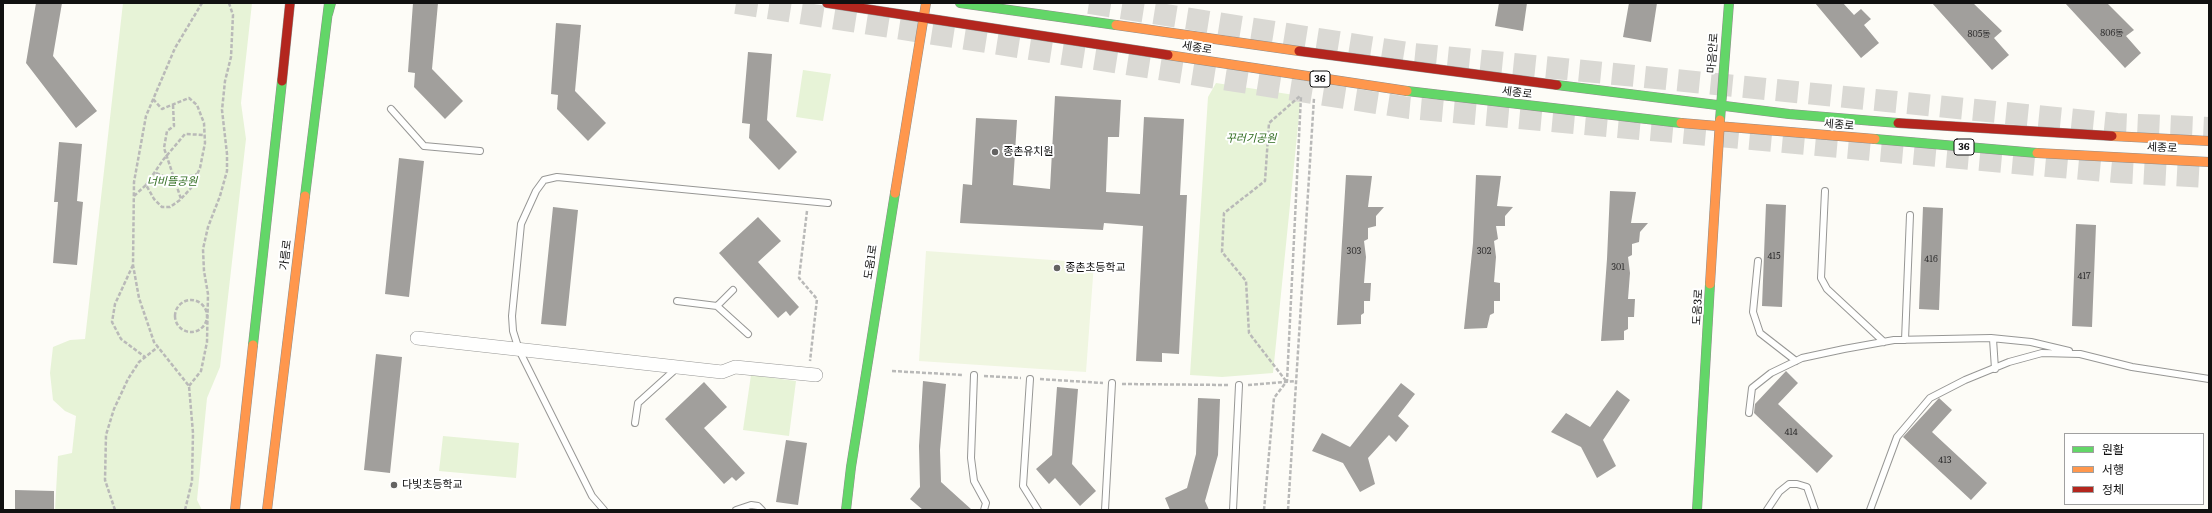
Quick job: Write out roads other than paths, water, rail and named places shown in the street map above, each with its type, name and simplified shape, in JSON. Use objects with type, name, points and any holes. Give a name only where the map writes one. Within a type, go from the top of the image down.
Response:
[{"type":"main road","points":[[286,3],[289,29]]},
{"type":"main road","name":"가름로","points":[[235,510],[289,29],[290,3]]},
{"type":"main road","name":"가름로","points":[[267,510],[330,3]]},
{"type":"main road","name":"세종로","points":[[827,3],[1382,88],[1550,109],[1719,126],[2048,154],[2209,162]]},
{"type":"main road","name":"도움1로","points":[[846,510],[853,451],[926,3]]},
{"type":"main road","name":"세종로","points":[[960,3],[1384,63],[1720,106],[1939,127],[2209,141]]},
{"type":"main road","name":"마음안로","points":[[1720,106],[1729,3]]},
{"type":"main road","name":"도움3로","points":[[1698,510],[1720,106]]},
{"type":"street","points":[[417,338],[722,372],[735,366],[812,374]]},
{"type":"lane","points":[[391,109],[424,146],[480,151]]},
{"type":"lane","points":[[604,510],[592,496],[519,350],[512,331],[512,316],[521,224],[533,196],[544,180],[557,177],[828,203]]},
{"type":"lane","points":[[1825,191],[1821,278],[1827,289],[1884,342]]},
{"type":"lane","points":[[1905,340],[1910,215]]},
{"type":"lane","points":[[1758,261],[1752,312],[1760,333],[1796,361]]},
{"type":"lane","points":[[717,306],[733,290]]},
{"type":"lane","points":[[678,301],[717,306],[748,334]]},
{"type":"lane","points":[[1993,339],[1996,369]]},
{"type":"lane","points":[[1749,413],[1752,388],[1771,373],[1796,361],[1844,348],[1905,340],[1993,339],[2031,342],[2132,367],[2209,379]]},
{"type":"lane","points":[[1870,510],[1897,437],[1930,398],[1965,380],[1996,369],[2009,362],[2042,353],[2080,354]]},
{"type":"lane","points":[[635,424],[638,403],[678,367]]},
{"type":"lane","points":[[974,376],[971,458],[974,481],[986,503],[984,510]]},
{"type":"lane","points":[[1030,379],[1024,486],[1038,510]]},
{"type":"lane","points":[[1105,510],[1112,383]]},
{"type":"lane","points":[[1233,510],[1239,385]]},
{"type":"lane","points":[[1767,510],[1779,492],[1789,484],[1797,484],[1807,487],[1815,510]]},
{"type":"lane","points":[[736,510],[751,505],[758,506],[762,510]]},
{"type":"tunnel","points":[[736,3],[1409,108],[2115,172],[2209,177]]},
{"type":"tunnel","points":[[1089,3],[1414,54],[2117,124],[2209,128]]},
{"type":"place","name":"종촌유치원","points":[[995,152]]},
{"type":"place","name":"종촌초등학교","points":[[1057,268]]},
{"type":"place","name":"다빛초등학교","points":[[394,485]]},
{"type":"park label","name":"꾸러기공원","points":[[1251,139]]},
{"type":"park label","name":"너비뜰공원","points":[[172,182]]}]
